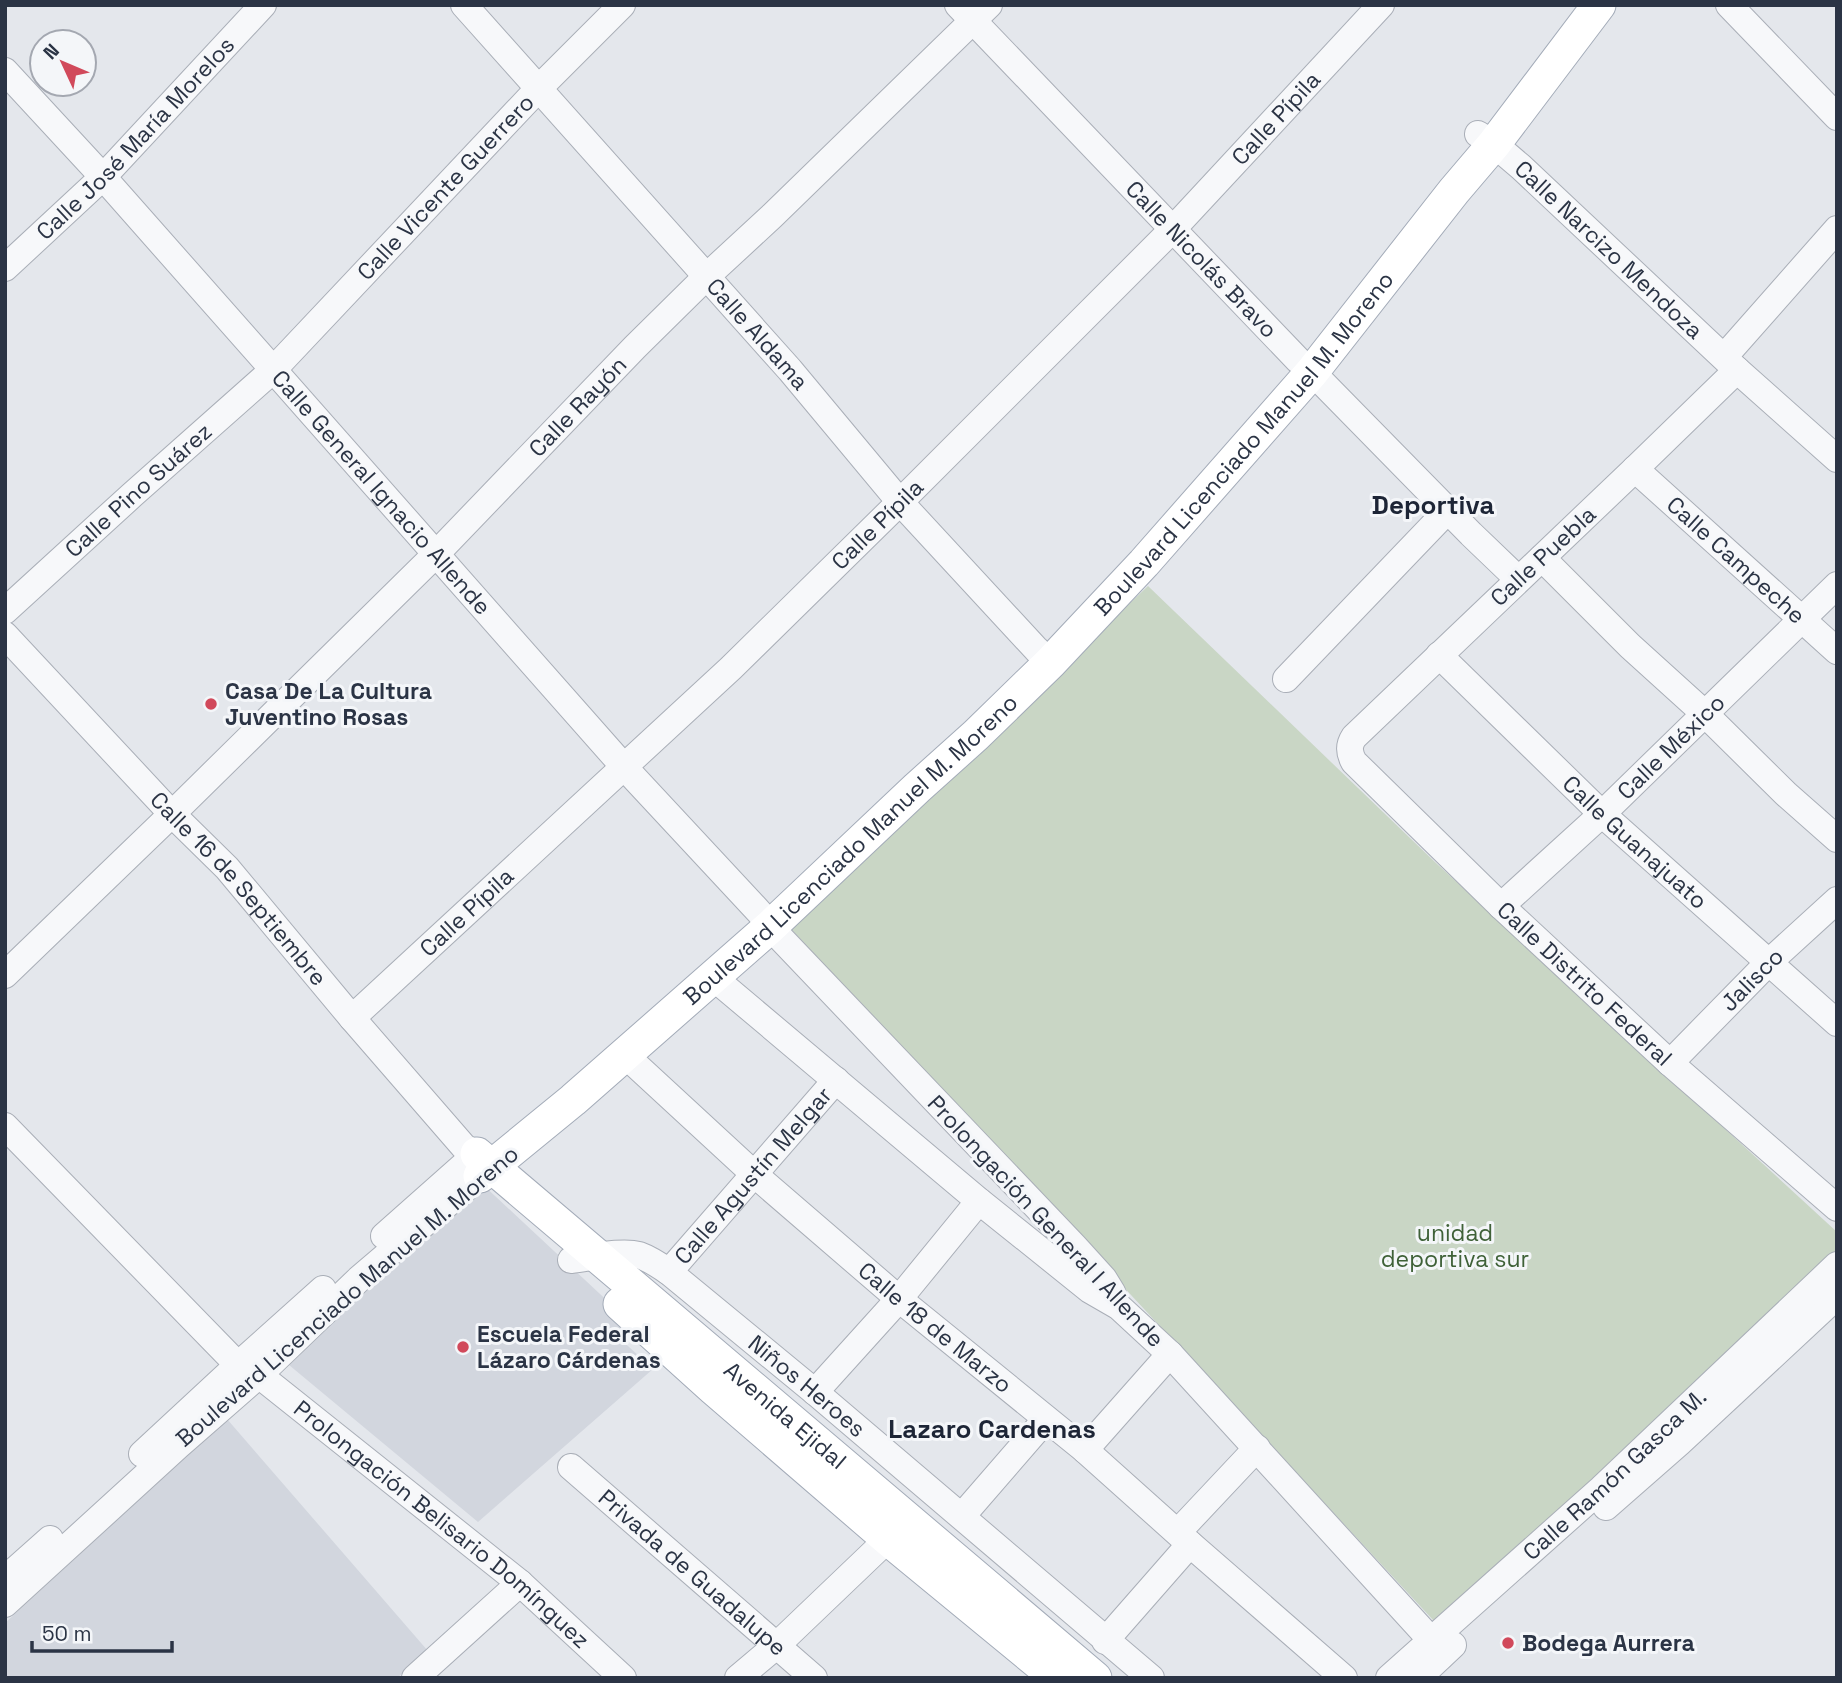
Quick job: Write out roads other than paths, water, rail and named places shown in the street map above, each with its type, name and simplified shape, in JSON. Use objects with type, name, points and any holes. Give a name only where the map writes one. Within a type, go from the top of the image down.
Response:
[{"type":"main road","name":"Boulevard Licenciado Manuel M. Moreno","points":[[1486,139],[1579,5]]},
{"type":"main road","name":"Boulevard Licenciado Manuel M. Moreno","points":[[475,1161],[625,1055],[714,978],[765,920],[938,747],[1043,656],[1087,600],[1232,439],[1305,366],[1486,139],[1599,5]]},
{"type":"main road","name":"Boulevard Licenciado Manuel M. Moreno","points":[[475,1161],[765,920]]},
{"type":"main road","name":"Avenida Ejidal","points":[[475,1161],[584,1259],[1095,1678]]},
{"type":"main road","name":"Avenida Ejidal","points":[[584,1259],[713,1388],[888,1539],[1056,1678]]},
{"type":"street","name":"Calle José María Morelos","points":[[5,268],[103,177],[264,5]]},
{"type":"street","name":"Calle Aldama","points":[[464,5],[790,370],[900,502],[1043,656]]},
{"type":"street","name":"Calle Vicente Guerrero","points":[[273,370],[539,88],[622,5]]},
{"type":"street","name":"Calle Pípila","points":[[352,1018],[625,768],[900,502],[1172,230],[1381,5]]},
{"type":"street","points":[[1729,5],[1837,117]]},
{"type":"street","name":"Calle Nicolás Bravo","points":[[973,10],[1172,230],[1518,579]]},
{"type":"street","name":"Calle Rayón","points":[[5,975],[435,555],[635,347],[772,216],[973,10]]},
{"type":"street","name":"Calle General Ignacio Allende","points":[[5,71],[103,177],[625,768],[765,920]]},
{"type":"street","name":"Calle Narcizo Mendoza","points":[[1486,139],[1521,167],[1730,364],[1837,459]]},
{"type":"street","name":"Calle Narcizo Mendoza","points":[[1730,364],[1811,256],[1837,229]]},
{"type":"street","name":"Calle Puebla","points":[[1350,744],[1354,737],[1635,469],[1730,364]]},
{"type":"street","name":"Calle Pino Suárez","points":[[5,611],[273,370]]},
{"type":"street","name":"Calle Campeche","points":[[1635,469],[1837,651]]},
{"type":"street","points":[[1286,679],[1448,510]]},
{"type":"street","points":[[1542,558],[1630,646],[1837,839]]},
{"type":"street","name":"Calle México","points":[[1501,906],[1602,814],[1837,585]]},
{"type":"street","name":"Calle 16 de Septiembre","points":[[5,635],[172,814],[227,868],[475,1161]]},
{"type":"street","name":"Calle Guanajuato","points":[[1439,655],[1602,814],[1837,1023]]},
{"type":"street","name":"Calle Distrito Federal","points":[[1350,744],[1350,754],[1354,762],[1501,906],[1670,1063],[1837,1208]]},
{"type":"street","name":"Jalisco","points":[[1670,1063],[1768,963],[1837,900]]},
{"type":"street","name":"Prolongación General I Allende","points":[[765,920],[1075,1247],[1104,1279],[1118,1305],[1170,1354],[1257,1448],[1435,1649]]},
{"type":"street","points":[[714,978],[979,1201],[1090,1290],[1118,1305]]},
{"type":"street","name":"Calle 18 de Marzo","points":[[625,1055],[754,1174],[899,1299],[1086,1450],[1344,1678]]},
{"type":"street","name":"Calle Agustín Melgar","points":[[669,1272],[836,1080]]},
{"type":"street","name":"Prolongación Belisario Domínguez","points":[[5,1126],[248,1370],[520,1583],[623,1678]]},
{"type":"street","name":"Boulevard Licenciado Manuel M. Moreno","points":[[5,1579],[171,1440],[475,1161]]},
{"type":"street","points":[[816,1392],[899,1299],[979,1201]]},
{"type":"street","name":"Niños Heroes","points":[[584,1259],[636,1254],[669,1272],[816,1392],[1151,1678]]},
{"type":"street","name":"Calle Ramón Gasca M.","points":[[1389,1678],[1435,1649],[1606,1496],[1679,1443],[1783,1332],[1837,1265]]},
{"type":"street","name":"Calle Ramón Gasca M.","points":[[1783,1332],[1837,1296]]},
{"type":"street","points":[[1086,1450],[1170,1354]]},
{"type":"street","points":[[962,1516],[1046,1419]]},
{"type":"street","name":"Boulevard Licenciado Manuel M. Moreno","points":[[5,1604],[171,1440]]},
{"type":"street","points":[[1105,1641],[1257,1448]]},
{"type":"street","name":"Privada de Guadalupe","points":[[571,1467],[814,1678]]},
{"type":"street","points":[[738,1678],[776,1646],[888,1539]]},
{"type":"street","points":[[415,1678],[520,1583]]},
{"type":"street","name":"Calle Ramón Gasca M.","points":[[1418,1678],[1435,1649]]},
{"type":"place","name":"Casa De La Cultura Juventino Rosas","points":[[211,704]]},
{"type":"place","name":"Escuela Federal Lázaro Cárdenas","points":[[463,1347]]},
{"type":"place","name":"Bodega Aurrera","points":[[1508,1643]]},
{"type":"district","name":"Deportiva","points":[[1433,505]]},
{"type":"district","name":"Lazaro Cardenas","points":[[992,1429]]},
{"type":"park label","name":"unidad deportiva sur","points":[[1455,1246]]}]
